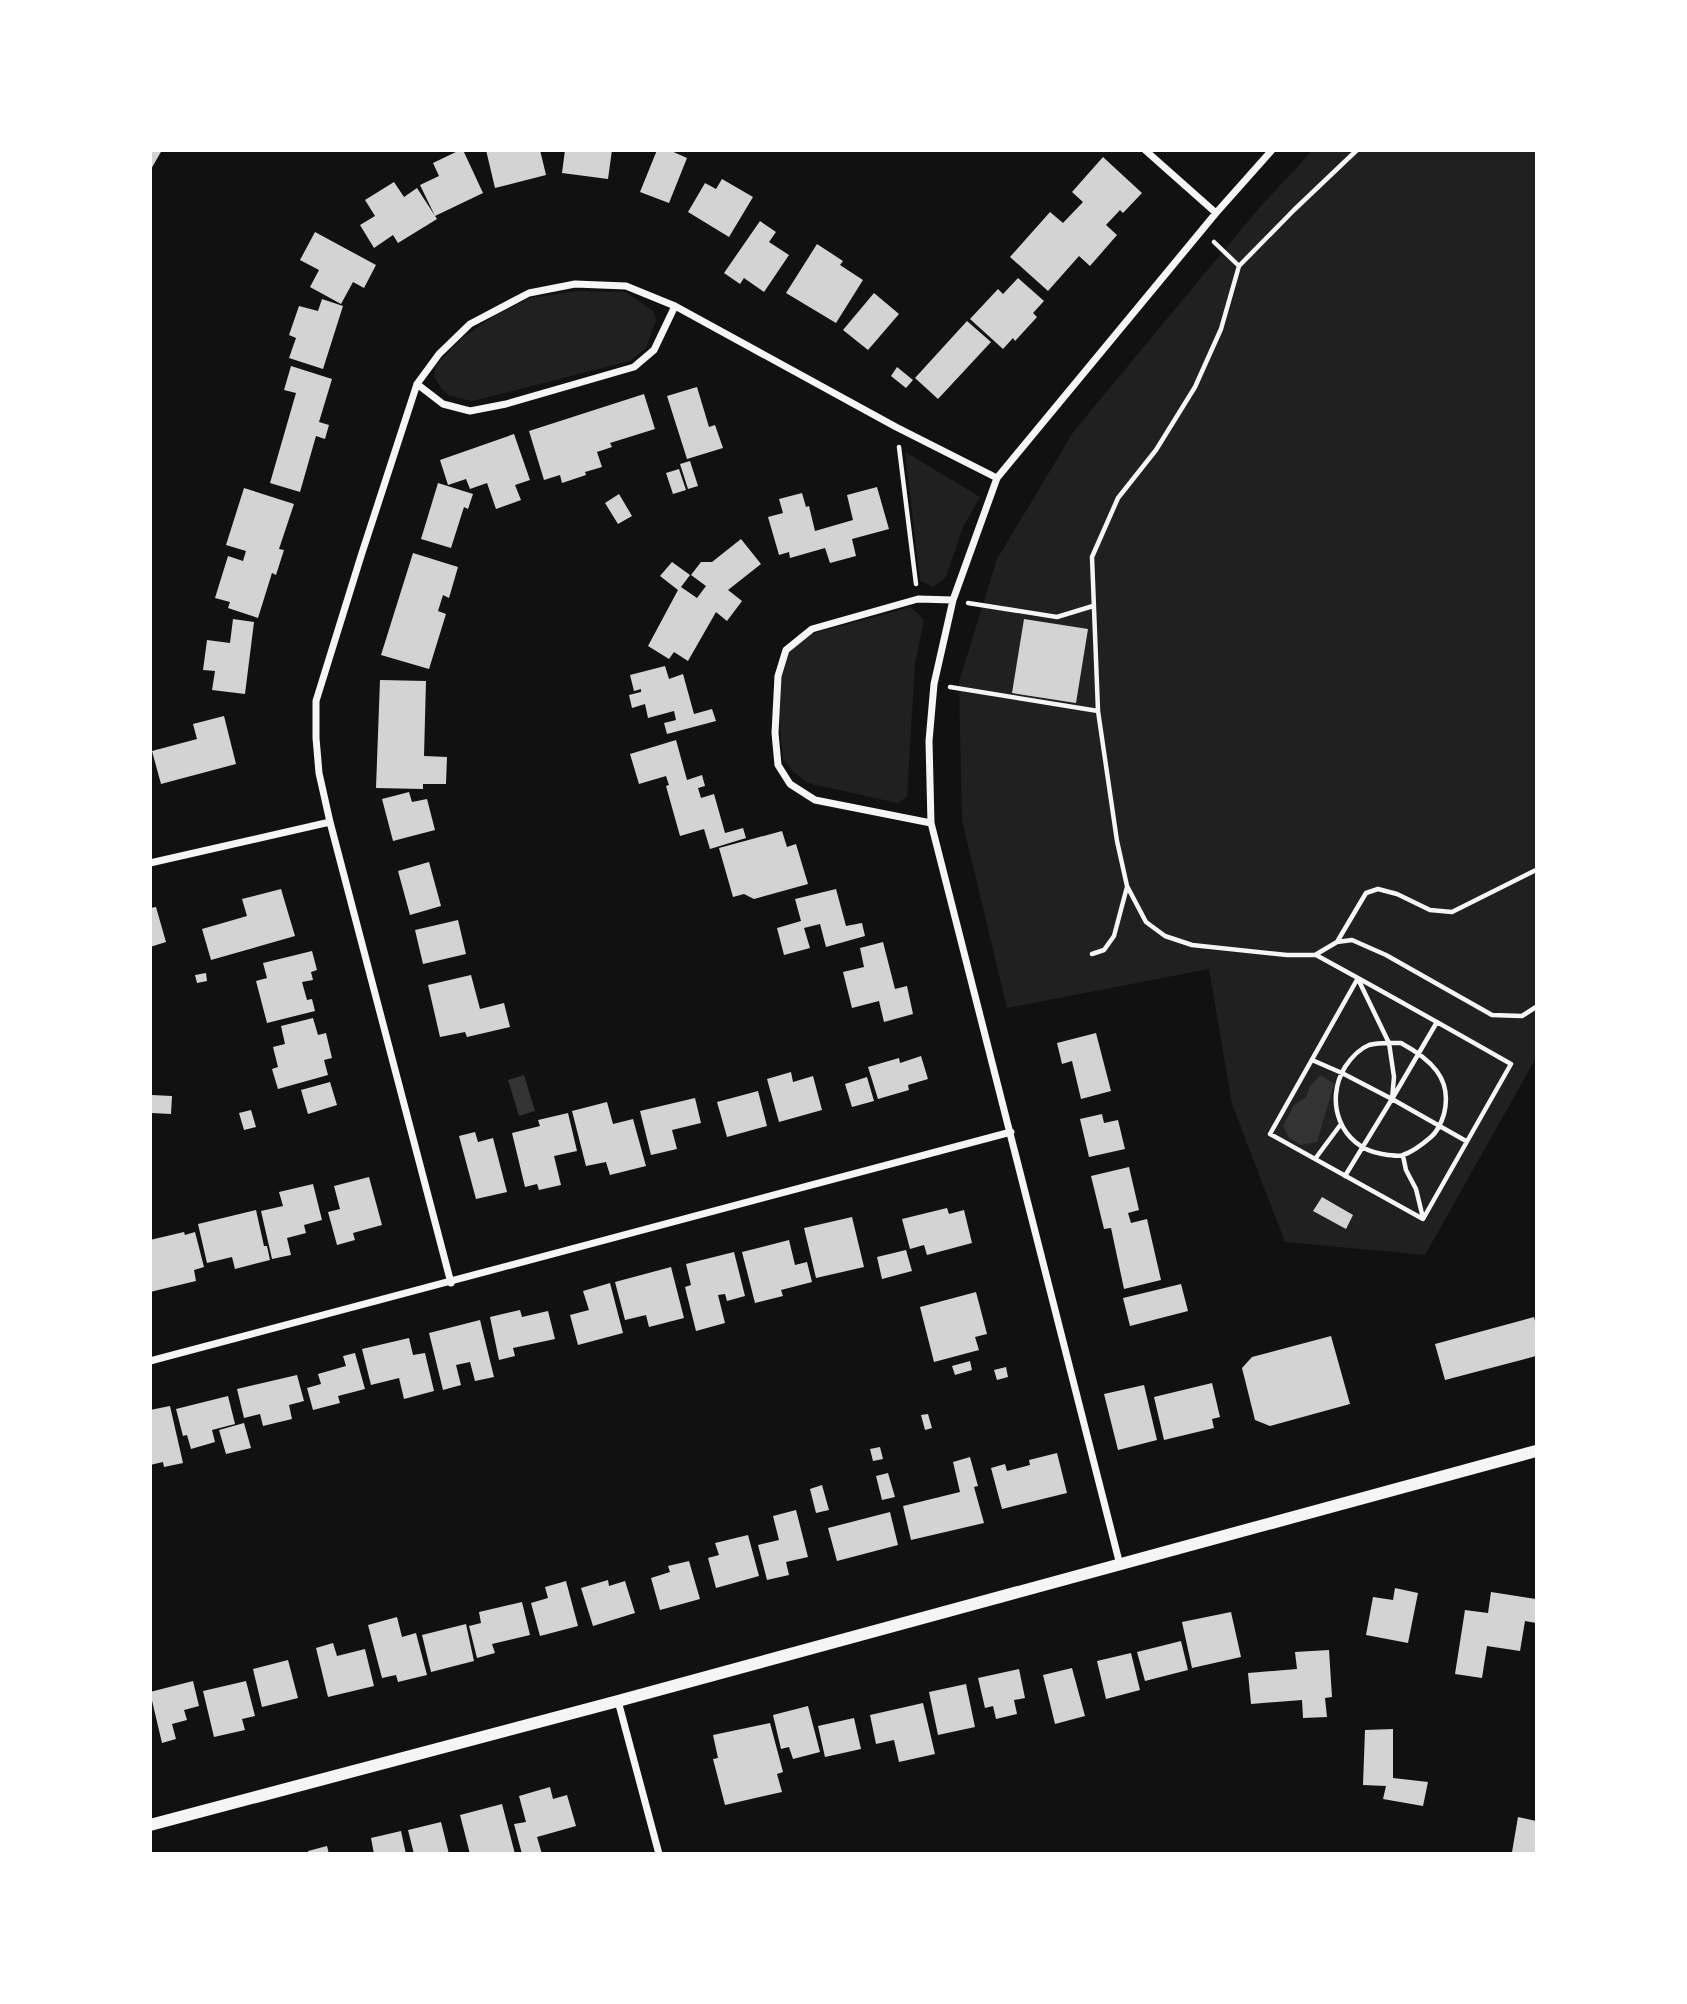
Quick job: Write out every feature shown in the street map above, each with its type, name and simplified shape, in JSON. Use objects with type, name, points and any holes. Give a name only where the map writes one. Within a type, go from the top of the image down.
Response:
[{"type":"street","points":[[1145,150],[1216,213]]},
{"type":"street","points":[[1120,1565],[932,823],[929,741],[933,684],[953,600],[997,478],[1216,213],[1272,150]]},
{"type":"street","points":[[451,1283],[330,822],[319,773],[316,738],[316,701],[417,384],[439,354],[470,324],[529,293],[575,284],[626,286],[675,306],[896,427],[997,478]]},
{"type":"street","points":[[417,384],[443,404],[470,411],[506,404],[634,367],[654,350],[675,306]]},
{"type":"street","points":[[932,823],[816,800],[790,784],[778,765],[775,733],[778,676],[786,650],[812,629],[918,599],[953,600]]},
{"type":"street","points":[[150,863],[330,822]]},
{"type":"street","points":[[150,1362],[1011,1132]]},
{"type":"street","points":[[150,1825],[618,1701],[1536,1451]]},
{"type":"street","points":[[618,1701],[659,1853]]},
{"type":"path","points":[[1357,150],[1239,266],[1222,329],[1195,387],[1156,450],[1118,498],[1092,557],[1098,711],[1117,841],[1127,886],[1146,922],[1166,936],[1192,945],[1287,955],[1315,955],[1511,1064],[1423,1219]]},
{"type":"path","points":[[1201,231],[1239,266]]},
{"type":"path","points":[[896,427],[918,599]]},
{"type":"path","points":[[953,600],[1057,617],[1094,606]]},
{"type":"path","points":[[933,684],[1098,711]]},
{"type":"path","points":[[1337,942],[1366,893],[1378,889],[1397,894],[1430,910],[1452,912],[1536,870]]},
{"type":"path","points":[[1091,954],[1104,950],[1114,936],[1127,886]]},
{"type":"path","points":[[1315,955],[1337,942],[1352,940],[1387,955],[1492,1015],[1522,1016],[1536,1007]]},
{"type":"path","points":[[1358,978],[1389,1044],[1394,1077],[1392,1099]]},
{"type":"path","points":[[1358,978],[1270,1134],[1423,1219]]},
{"type":"path","points":[[1345,1176],[1437,1022]]},
{"type":"path","points":[[1401,1043],[1420,1054],[1437,1070],[1445,1085],[1446,1104],[1441,1126],[1403,1156],[1377,1153],[1362,1147],[1346,1134],[1340,1124],[1335,1104],[1337,1086],[1352,1056],[1369,1045],[1401,1043]]},
{"type":"path","points":[[1312,1060],[1392,1099],[1466,1142]]},
{"type":"path","points":[[1315,1159],[1340,1124]]},
{"type":"path","points":[[1403,1156],[1406,1170],[1416,1189],[1423,1219]]},
{"type":"shaded area","points":[[1312,151],[1536,151],[1536,1058],[1425,1255],[1285,1242],[1232,1104],[1209,969],[1007,1008],[962,820],[959,682],[997,559],[1074,431],[1259,208]]},
{"type":"shaded area","points":[[577,291],[626,292],[653,311],[656,320],[646,348],[630,361],[472,401],[450,396],[441,388],[434,376],[436,365],[462,338],[494,316],[530,298]]},
{"type":"shaded area","points":[[905,452],[980,497],[963,527],[946,577],[934,587],[920,581]]},
{"type":"shaded area","points":[[911,607],[924,620],[915,663],[907,797],[897,803],[808,783],[783,759],[780,677],[790,651],[811,634]]},
{"type":"shaded area","points":[[524,1075],[535,1111],[519,1116],[508,1080]]},
{"type":"shaded area","points":[[1321,1075],[1334,1084],[1317,1142],[1301,1145],[1289,1138],[1283,1126],[1294,1105],[1306,1097],[1310,1086]]},
{"type":"building","points":[[150,150],[162,150],[150,171]]},
{"type":"building","points":[[463,150],[483,193],[435,216],[420,185],[439,176],[433,163]]},
{"type":"building","points":[[486,150],[540,150],[546,175],[495,188]]},
{"type":"building","points":[[565,150],[612,150],[608,179],[562,173]]},
{"type":"building","points":[[657,150],[669,150],[687,158],[669,203],[640,192]]},
{"type":"building","points":[[1103,157],[1142,193],[1123,213],[1120,210],[1106,225],[1117,235],[1090,266],[1079,256],[1048,291],[1010,257],[1050,212],[1063,223],[1083,202],[1072,192]]},
{"type":"building","points":[[722,179],[753,197],[729,237],[688,212],[705,183],[716,189]]},
{"type":"building","points":[[394,182],[404,197],[417,188],[437,219],[398,243],[393,235],[374,248],[360,225],[375,216],[365,200]]},
{"type":"building","points":[[760,221],[776,232],[769,242],[789,255],[764,292],[744,278],[740,284],[724,273]]},
{"type":"building","points":[[315,232],[376,265],[364,288],[353,282],[341,304],[310,287],[319,270],[300,260]]},
{"type":"building","points":[[817,244],[843,261],[840,265],[863,280],[836,323],[786,293]]},
{"type":"building","points":[[1018,278],[1044,301],[1033,313],[1037,317],[1015,341],[1013,338],[1003,349],[970,319],[998,289],[1003,294]]},
{"type":"building","points":[[874,293],[899,314],[868,350],[843,330]]},
{"type":"building","points":[[322,299],[343,306],[323,369],[289,358],[296,338],[289,335],[299,306],[318,311]]},
{"type":"building","points":[[967,321],[991,342],[938,399],[915,378]]},
{"type":"building","points":[[291,366],[332,379],[319,422],[329,425],[325,439],[316,436],[300,492],[270,483],[296,393],[284,390]]},
{"type":"building","points":[[897,367],[913,380],[906,388],[891,376]]},
{"type":"building","points":[[697,387],[709,427],[715,425],[723,448],[687,459],[667,396]]},
{"type":"building","points":[[644,394],[655,429],[610,443],[612,447],[597,452],[602,467],[585,472],[586,475],[562,483],[560,475],[544,480],[529,431]]},
{"type":"building","points":[[514,434],[530,480],[515,485],[521,500],[496,509],[487,483],[470,489],[466,479],[448,485],[440,460]]},
{"type":"building","points":[[690,461],[698,486],[688,489],[680,464]]},
{"type":"building","points":[[679,469],[686,490],[673,494],[666,473]]},
{"type":"building","points":[[438,483],[473,494],[468,509],[464,507],[451,548],[421,539]]},
{"type":"building","points":[[877,487],[889,529],[852,539],[856,556],[830,563],[825,548],[790,558],[789,552],[779,555],[768,517],[783,513],[779,499],[802,493],[806,507],[809,506],[815,531],[853,520],[847,495]]},
{"type":"building","points":[[244,488],[294,504],[279,549],[284,550],[276,575],[272,573],[258,618],[228,608],[230,602],[215,598],[228,556],[243,561],[246,551],[226,545]]},
{"type":"building","points":[[619,494],[632,516],[618,524],[605,503]]},
{"type":"building","points":[[741,539],[761,564],[728,590],[742,601],[727,621],[716,612],[688,661],[674,652],[669,659],[648,646],[678,590],[660,576],[672,562],[690,575],[681,587],[697,598],[706,586],[691,575],[701,562],[712,562]]},
{"type":"building","points":[[413,553],[458,567],[449,598],[443,595],[438,611],[446,614],[429,669],[381,655]]},
{"type":"building","points":[[233,619],[254,622],[245,694],[212,690],[215,671],[203,670],[207,640],[230,643]]},
{"type":"building","points":[[1024,619],[1088,629],[1076,703],[1012,693]]},
{"type":"building","points":[[665,666],[669,679],[683,674],[694,714],[712,709],[716,721],[667,734],[664,723],[676,720],[674,711],[648,718],[645,704],[632,708],[629,695],[641,692],[641,689],[634,691],[630,675]]},
{"type":"building","points":[[380,680],[426,681],[424,756],[447,757],[446,784],[423,784],[423,789],[376,788]]},
{"type":"building","points":[[224,716],[236,764],[161,784],[152,751],[197,739],[193,724]]},
{"type":"building","points":[[676,740],[687,780],[702,775],[705,786],[698,788],[701,798],[714,794],[725,833],[743,828],[746,838],[710,849],[704,829],[680,836],[666,786],[669,785],[666,776],[639,784],[630,754]]},
{"type":"building","points":[[409,792],[412,802],[427,799],[435,830],[393,841],[382,799]]},
{"type":"building","points":[[782,831],[787,847],[796,844],[808,884],[754,899],[744,894],[733,897],[719,848]]},
{"type":"building","points":[[429,862],[441,906],[410,915],[398,871]]},
{"type":"building","points":[[281,889],[295,936],[211,960],[202,929],[247,916],[242,899]]},
{"type":"building","points":[[836,889],[846,926],[862,923],[865,936],[826,947],[820,924],[804,928],[810,948],[784,955],[777,928],[801,921],[795,899]]},
{"type":"building","points":[[156,907],[166,942],[150,947],[150,908]]},
{"type":"building","points":[[458,920],[466,954],[423,964],[415,930]]},
{"type":"building","points":[[883,942],[895,989],[907,986],[913,1014],[884,1022],[879,1001],[852,1008],[843,972],[864,967],[860,948]]},
{"type":"building","points":[[312,951],[317,970],[311,972],[313,980],[302,982],[307,1000],[312,999],[315,1011],[267,1023],[256,981],[267,978],[263,963]]},
{"type":"building","points":[[206,973],[207,981],[197,983],[195,975]]},
{"type":"building","points":[[471,975],[480,1009],[504,1003],[510,1027],[467,1037],[465,1032],[440,1037],[428,985]]},
{"type":"building","points":[[313,1018],[318,1035],[326,1033],[332,1058],[324,1060],[328,1075],[278,1089],[272,1069],[278,1067],[273,1047],[285,1044],[281,1026]]},
{"type":"building","points":[[1096,1033],[1111,1091],[1081,1099],[1072,1061],[1062,1064],[1057,1043]]},
{"type":"building","points":[[921,1056],[928,1079],[908,1085],[909,1090],[878,1099],[868,1067],[899,1058],[900,1063]]},
{"type":"building","points":[[791,1072],[793,1082],[813,1076],[822,1110],[779,1122],[767,1079]]},
{"type":"building","points":[[867,1077],[874,1101],[852,1107],[845,1084]]},
{"type":"building","points":[[330,1082],[337,1105],[308,1114],[301,1090]]},
{"type":"building","points":[[758,1091],[767,1126],[727,1137],[717,1102]]},
{"type":"building","points":[[152,1095],[172,1096],[171,1114],[151,1113]]},
{"type":"building","points":[[695,1098],[701,1123],[672,1130],[677,1149],[651,1155],[640,1111]]},
{"type":"building","points":[[607,1102],[613,1124],[633,1119],[646,1166],[610,1175],[606,1162],[586,1166],[572,1111]]},
{"type":"building","points":[[251,1110],[256,1127],[244,1130],[239,1113]]},
{"type":"building","points":[[568,1113],[577,1151],[554,1156],[561,1185],[539,1190],[537,1184],[525,1187],[512,1133],[540,1126],[538,1120]]},
{"type":"building","points":[[1102,1114],[1104,1123],[1118,1120],[1125,1149],[1089,1157],[1080,1119]]},
{"type":"building","points":[[475,1132],[478,1142],[493,1138],[507,1192],[476,1199],[459,1136]]},
{"type":"building","points":[[1129,1167],[1139,1210],[1128,1213],[1131,1223],[1147,1219],[1161,1280],[1124,1289],[1111,1228],[1104,1229],[1091,1176]]},
{"type":"building","points":[[369,1177],[382,1225],[353,1233],[355,1240],[337,1245],[328,1212],[340,1209],[334,1186]]},
{"type":"building","points":[[313,1184],[322,1220],[304,1225],[306,1233],[287,1238],[291,1255],[272,1259],[261,1211],[283,1206],[279,1192]]},
{"type":"building","points":[[1322,1197],[1353,1215],[1346,1229],[1313,1211]]},
{"type":"building","points":[[947,1208],[949,1214],[964,1210],[972,1243],[927,1255],[924,1245],[910,1249],[902,1219]]},
{"type":"building","points":[[256,1210],[270,1260],[235,1269],[232,1257],[207,1263],[198,1224]]},
{"type":"building","points":[[852,1217],[864,1267],[816,1278],[804,1228]]},
{"type":"building","points":[[184,1232],[185,1235],[195,1232],[204,1267],[194,1270],[196,1281],[150,1292],[150,1240]]},
{"type":"building","points":[[789,1240],[795,1265],[807,1262],[812,1282],[781,1290],[783,1296],[755,1303],[742,1252]]},
{"type":"building","points":[[906,1250],[912,1271],[882,1279],[877,1257]]},
{"type":"building","points":[[734,1252],[745,1296],[727,1301],[725,1294],[718,1295],[725,1323],[696,1331],[685,1287],[691,1285],[686,1264]]},
{"type":"building","points":[[671,1267],[684,1318],[649,1327],[646,1315],[625,1320],[615,1282]]},
{"type":"building","points":[[610,1283],[623,1333],[578,1345],[570,1315],[589,1310],[583,1291]]},
{"type":"building","points":[[1181,1284],[1188,1311],[1130,1326],[1123,1298]]},
{"type":"building","points":[[976,1292],[987,1334],[975,1337],[979,1350],[934,1362],[920,1307]]},
{"type":"building","points":[[520,1310],[522,1317],[548,1311],[555,1339],[513,1348],[515,1356],[499,1360],[490,1317]]},
{"type":"building","points":[[1534,1317],[1536,1356],[1445,1380],[1435,1344]]},
{"type":"building","points":[[480,1320],[494,1377],[475,1381],[470,1362],[456,1365],[461,1385],[443,1390],[429,1333]]},
{"type":"building","points":[[1331,1336],[1350,1404],[1270,1426],[1255,1420],[1242,1368],[1252,1357]]},
{"type":"building","points":[[409,1338],[413,1355],[425,1353],[434,1391],[404,1399],[399,1378],[371,1385],[362,1349]]},
{"type":"building","points":[[355,1353],[365,1389],[338,1396],[340,1403],[313,1410],[307,1388],[321,1384],[318,1374],[346,1366],[343,1356]]},
{"type":"building","points":[[970,1361],[972,1370],[955,1375],[952,1366]]},
{"type":"building","points":[[1006,1367],[1008,1377],[997,1380],[994,1370]]},
{"type":"building","points":[[297,1375],[304,1401],[289,1405],[292,1419],[263,1426],[260,1414],[244,1418],[237,1389]]},
{"type":"building","points":[[1212,1383],[1220,1417],[1212,1419],[1214,1428],[1164,1440],[1154,1397]]},
{"type":"building","points":[[1144,1385],[1157,1440],[1118,1450],[1104,1394]]},
{"type":"building","points":[[228,1396],[235,1424],[212,1430],[215,1442],[191,1449],[187,1435],[183,1436],[176,1409]]},
{"type":"building","points":[[170,1406],[183,1463],[164,1467],[163,1462],[150,1465],[150,1410]]},
{"type":"building","points":[[928,1414],[932,1428],[925,1430],[921,1415]]},
{"type":"building","points":[[244,1423],[251,1448],[226,1454],[219,1430]]},
{"type":"building","points":[[880,1447],[883,1459],[873,1461],[870,1449]]},
{"type":"building","points":[[1057,1453],[1067,1493],[1002,1509],[991,1468],[1005,1464],[1007,1471],[1030,1465],[1029,1460]]},
{"type":"building","points":[[970,1457],[978,1486],[974,1487],[984,1523],[911,1540],[903,1506],[960,1492],[953,1462]]},
{"type":"building","points":[[888,1473],[895,1497],[882,1500],[876,1476]]},
{"type":"building","points":[[822,1485],[829,1510],[816,1513],[810,1489]]},
{"type":"building","points":[[796,1510],[808,1557],[786,1562],[789,1575],[767,1580],[758,1545],[779,1540],[773,1516]]},
{"type":"building","points":[[890,1512],[898,1545],[837,1561],[828,1528]]},
{"type":"building","points":[[748,1535],[759,1576],[716,1588],[708,1558],[719,1555],[715,1543]]},
{"type":"building","points":[[689,1561],[700,1599],[660,1610],[651,1578],[670,1572],[668,1566]]},
{"type":"building","points":[[608,1580],[609,1586],[625,1581],[635,1613],[593,1626],[581,1588]]},
{"type":"building","points":[[566,1581],[578,1626],[540,1636],[531,1603],[548,1598],[545,1587]]},
{"type":"building","points":[[1395,1588],[1418,1593],[1408,1643],[1366,1635],[1373,1597],[1393,1600]]},
{"type":"building","points":[[1491,1592],[1536,1599],[1536,1623],[1525,1621],[1520,1651],[1487,1646],[1482,1678],[1455,1674],[1465,1610],[1488,1613]]},
{"type":"building","points":[[522,1602],[530,1635],[492,1644],[495,1653],[477,1658],[469,1626],[481,1623],[479,1612]]},
{"type":"building","points":[[1231,1612],[1241,1657],[1192,1668],[1182,1622]]},
{"type":"building","points":[[397,1617],[402,1637],[416,1633],[427,1675],[398,1682],[396,1675],[382,1678],[368,1625]]},
{"type":"building","points":[[466,1624],[474,1661],[431,1672],[422,1635]]},
{"type":"building","points":[[1181,1641],[1188,1670],[1145,1681],[1137,1652]]},
{"type":"building","points":[[333,1643],[337,1656],[365,1649],[374,1686],[328,1697],[316,1648]]},
{"type":"building","points":[[1329,1650],[1332,1697],[1325,1698],[1327,1717],[1303,1718],[1302,1700],[1251,1704],[1248,1673],[1297,1669],[1295,1652]]},
{"type":"building","points":[[1131,1653],[1140,1690],[1106,1699],[1097,1661]]},
{"type":"building","points":[[288,1660],[298,1698],[262,1707],[253,1669]]},
{"type":"building","points":[[1072,1668],[1085,1716],[1055,1724],[1043,1675]]},
{"type":"building","points":[[1019,1669],[1025,1698],[1014,1700],[1017,1714],[996,1719],[993,1706],[985,1708],[978,1678]]},
{"type":"building","points":[[193,1681],[199,1706],[184,1710],[187,1720],[172,1724],[176,1739],[162,1743],[150,1692]]},
{"type":"building","points":[[246,1681],[255,1716],[242,1719],[245,1730],[214,1737],[203,1691]]},
{"type":"building","points":[[966,1684],[975,1727],[938,1735],[929,1692]]},
{"type":"building","points":[[923,1703],[935,1754],[899,1762],[894,1740],[876,1744],[870,1715]]},
{"type":"building","points":[[808,1706],[820,1752],[793,1759],[789,1747],[781,1749],[773,1715]]},
{"type":"building","points":[[854,1718],[861,1749],[825,1757],[818,1726]]},
{"type":"building","points":[[770,1723],[783,1772],[777,1774],[782,1792],[725,1805],[713,1759],[718,1758],[713,1735]]},
{"type":"building","points":[[1393,1729],[1393,1778],[1428,1782],[1423,1806],[1383,1799],[1386,1786],[1363,1785],[1365,1730]]},
{"type":"building","points":[[550,1787],[553,1799],[567,1795],[576,1826],[537,1837],[542,1854],[522,1854],[514,1824],[526,1822],[519,1796]]},
{"type":"building","points":[[502,1804],[515,1854],[470,1854],[460,1815]]},
{"type":"building","points":[[1518,1817],[1536,1821],[1536,1854],[1512,1852]]},
{"type":"building","points":[[441,1822],[449,1854],[414,1854],[408,1830]]},
{"type":"building","points":[[401,1831],[406,1854],[374,1854],[371,1838]]},
{"type":"building","points":[[327,1846],[329,1854],[309,1854],[308,1851]]}]
